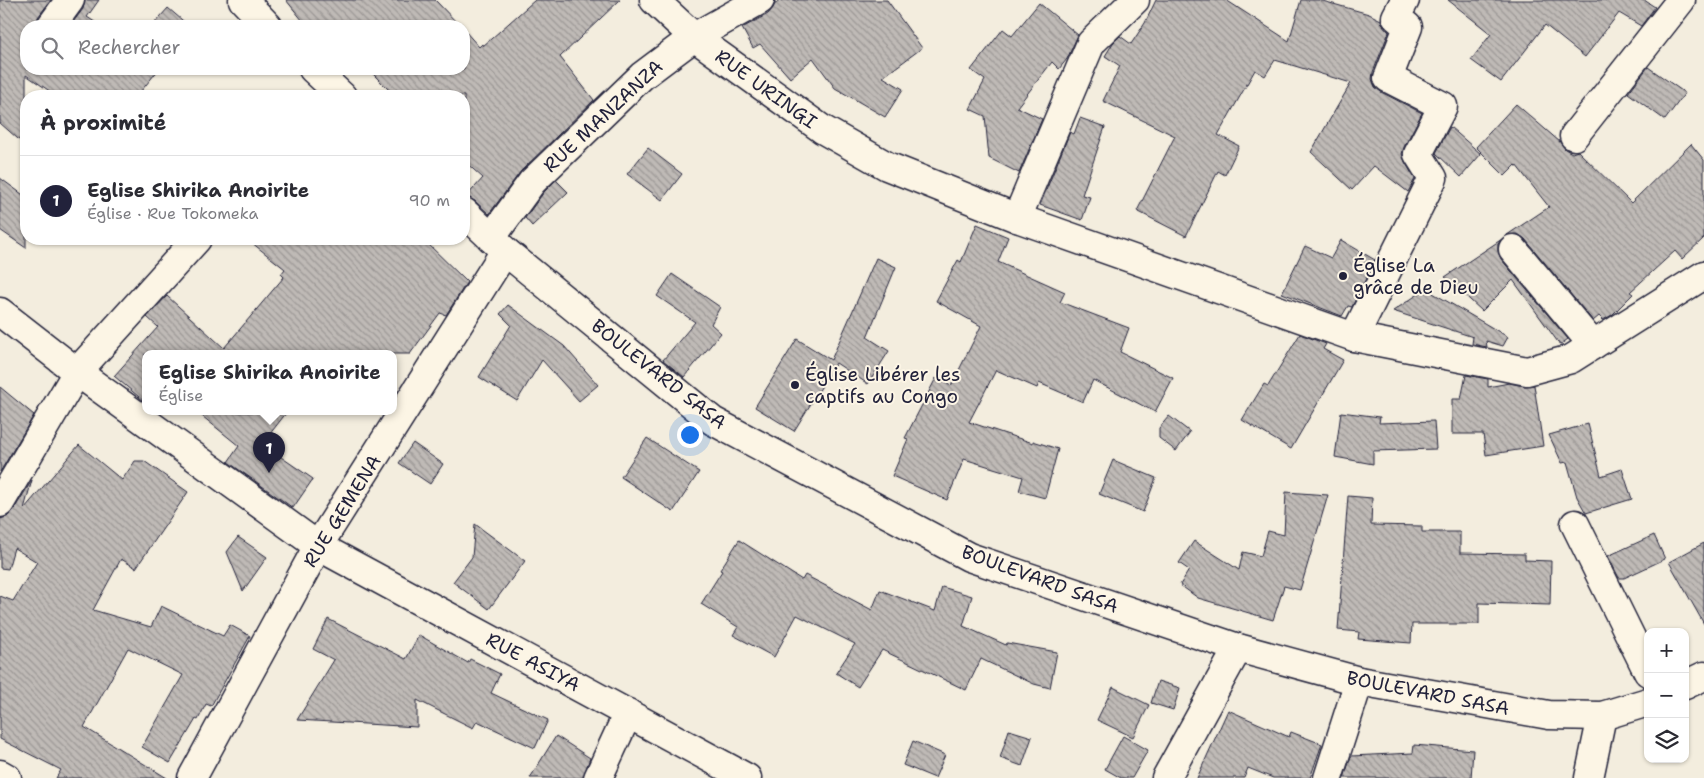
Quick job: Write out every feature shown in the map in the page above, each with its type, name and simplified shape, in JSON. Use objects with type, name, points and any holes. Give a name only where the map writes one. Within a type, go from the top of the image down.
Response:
[{"type":"street","points":[[55,20],[70,0]]},
{"type":"street","points":[[243,0],[262,20]]},
{"type":"street","name":"RUE URINGI","points":[[654,0],[694,37],[822,129],[887,166],[1017,218],[1354,337],[1528,371],[1571,359],[1704,275]]},
{"type":"street","name":"RUE MANZANZA","points":[[498,244],[532,182],[642,76],[694,37],[760,0]]},
{"type":"street","points":[[1017,218],[1091,44],[1135,0]]},
{"type":"street","points":[[1354,337],[1433,178],[1418,154],[1443,106],[1388,78],[1408,26],[1396,17],[1405,0]]},
{"type":"street","points":[[1574,136],[1681,0]]},
{"type":"street","points":[[319,75],[334,90]]},
{"type":"street","name":"BOULEVARD SASA","points":[[470,218],[498,244],[705,415],[722,426],[969,557],[1238,648],[1359,681],[1549,715],[1602,716],[1644,703]]},
{"type":"street","name":"RUE GEMENA","points":[[397,413],[498,244]]},
{"type":"street","points":[[0,503],[77,372],[192,245]]},
{"type":"street","points":[[1513,249],[1593,345]]},
{"type":"street","name":"RUE ASIYA","points":[[0,312],[77,372],[318,546],[628,713],[742,777]]},
{"type":"street","name":"RUE GEMENA","points":[[192,778],[318,546],[396,415]]},
{"type":"street","points":[[1575,524],[1644,664]]},
{"type":"street","points":[[1166,778],[1238,648]]},
{"type":"street","points":[[1689,683],[1704,676]]},
{"type":"street","points":[[1328,778],[1359,681]]},
{"type":"street","points":[[598,778],[628,713]]},
{"type":"street","points":[[1589,778],[1602,716]]},
{"type":"street","points":[[0,774],[7,778]]},
{"type":"building","points":[[0,0],[51,0],[37,20],[20,20],[20,75],[26,75],[26,90],[20,90],[20,141],[0,123]]},
{"type":"building","points":[[85,0],[99,0],[87,17],[92,20],[75,20],[83,9]]},
{"type":"building","points":[[286,0],[435,0],[454,20],[302,20]]},
{"type":"building","points":[[535,0],[620,0],[560,57],[594,100],[521,171],[489,214],[470,199],[470,193],[483,178],[470,166],[470,90],[389,90],[374,75],[470,75],[470,37],[479,47],[482,44],[483,46]]},
{"type":"building","points":[[782,0],[887,0],[922,48],[883,77],[903,89],[885,117],[835,88],[813,58],[790,78],[760,44],[753,48],[742,28],[768,14],[775,4]]},
{"type":"building","points":[[1156,0],[1226,0],[1289,41],[1301,0],[1319,0],[1369,14],[1381,20],[1389,32],[1373,72],[1372,79],[1375,87],[1422,113],[1402,154],[1415,179],[1408,192],[1374,166],[1352,190],[1311,152],[1351,83],[1275,60],[1265,76],[1255,70],[1218,135],[1239,146],[1225,175],[1218,171],[1186,236],[1137,211],[1175,136],[1103,101],[1120,66],[1105,56],[1120,36],[1131,44],[1145,23]]},
{"type":"building","points":[[1448,0],[1644,0],[1655,7],[1641,26],[1619,13],[1585,57],[1545,25],[1501,82],[1471,60],[1491,34]]},
{"type":"building","points":[[1039,3],[1078,35],[1067,59],[1059,69],[1052,62],[1017,107],[1042,119],[1019,173],[989,158],[985,116],[970,109],[985,80],[971,70],[1003,29],[1012,36]]},
{"type":"building","points":[[168,8],[182,20],[157,20]]},
{"type":"building","points":[[1648,67],[1685,93],[1665,120],[1628,93]]},
{"type":"building","points":[[26,75],[154,75],[142,90],[48,90]]},
{"type":"building","points":[[1516,104],[1560,142],[1565,149],[1572,153],[1578,151],[1631,203],[1691,144],[1704,160],[1704,238],[1682,259],[1675,251],[1630,292],[1633,294],[1612,315],[1603,320],[1599,316],[1593,321],[1525,239],[1518,234],[1507,235],[1549,207],[1516,165],[1505,176],[1476,147]]},
{"type":"building","points":[[1080,118],[1105,127],[1082,195],[1090,197],[1082,220],[1040,205],[1070,132],[1074,134]]},
{"type":"building","points":[[1450,127],[1481,154],[1461,177],[1436,153]]},
{"type":"building","points":[[648,148],[682,174],[662,200],[627,174]]},
{"type":"building","points":[[0,178],[20,193],[20,244],[0,230]]},
{"type":"building","points":[[556,180],[568,192],[532,226],[525,218],[544,192]]},
{"type":"building","points":[[977,224],[1008,237],[998,262],[1065,292],[1060,302],[1129,328],[1120,352],[1173,378],[1155,412],[1093,380],[1083,402],[1039,383],[1037,388],[996,370],[969,422],[1033,443],[1033,441],[1058,449],[1045,498],[1019,491],[1023,477],[964,459],[947,500],[892,476],[908,439],[905,438],[936,378],[951,386],[981,326],[936,301],[958,260],[961,262]]},
{"type":"building","points":[[1502,239],[1498,244],[1501,259],[1568,339],[1560,345],[1513,280],[1482,311],[1445,277]]},
{"type":"building","points":[[1341,240],[1375,260],[1352,307],[1348,306],[1342,316],[1282,293],[1305,246],[1331,258]]},
{"type":"building","points":[[255,245],[429,245],[467,282],[446,315],[440,313],[410,354],[397,354],[397,350],[142,350],[142,399],[114,376],[158,327],[147,317],[167,296],[224,348],[284,277],[281,274],[285,269]]},
{"type":"building","points":[[876,258],[896,267],[867,337],[889,351],[868,384],[836,363],[794,431],[755,407],[797,339],[831,360]]},
{"type":"building","points":[[672,274],[720,307],[711,324],[721,333],[684,377],[663,360],[695,322],[657,296]]},
{"type":"building","points":[[1426,289],[1508,337],[1503,346],[1486,341],[1487,347],[1472,344],[1473,337],[1393,311]]},
{"type":"building","points":[[508,305],[564,346],[598,385],[579,401],[542,360],[517,401],[479,377],[511,325],[500,314]]},
{"type":"building","points":[[1300,334],[1326,344],[1323,349],[1343,360],[1291,449],[1242,420],[1264,384],[1268,386]]},
{"type":"building","points":[[1466,375],[1488,379],[1488,387],[1509,383],[1524,386],[1534,385],[1543,446],[1486,455],[1483,434],[1452,434],[1452,399],[1461,399]]},
{"type":"building","points":[[0,387],[34,415],[0,472]]},
{"type":"building","points":[[1341,412],[1380,417],[1379,423],[1434,421],[1436,449],[1373,451],[1373,464],[1335,457]]},
{"type":"building","points":[[201,415],[285,415],[262,444],[313,479],[293,508],[228,462],[239,446]]},
{"type":"building","points":[[1169,416],[1190,432],[1176,451],[1159,438],[1159,428]]},
{"type":"building","points":[[1588,424],[1601,476],[1622,469],[1632,499],[1586,513],[1577,497],[1567,462],[1562,463],[1549,435]]},
{"type":"building","points":[[647,438],[699,472],[673,512],[621,477]]},
{"type":"building","points":[[413,443],[443,464],[430,484],[399,463]]},
{"type":"building","points":[[79,445],[122,480],[135,461],[144,461],[188,492],[136,568],[121,559],[93,610],[151,627],[161,606],[223,636],[230,625],[250,636],[211,706],[206,704],[198,720],[196,719],[170,763],[142,747],[183,675],[128,648],[84,727],[167,778],[56,778],[61,770],[0,739],[0,596],[13,601],[37,562],[14,548],[8,569],[0,568],[0,519],[7,517],[13,511],[32,480],[24,509]]},
{"type":"building","points":[[1113,460],[1156,478],[1143,512],[1099,494]]},
{"type":"building","points":[[1286,492],[1328,495],[1300,590],[1284,586],[1273,620],[1198,598],[1180,585],[1189,570],[1179,563],[1194,541],[1239,570],[1243,552],[1261,556],[1268,531],[1284,535]]},
{"type":"building","points":[[1348,496],[1372,498],[1371,525],[1422,526],[1422,532],[1460,532],[1460,553],[1525,554],[1525,560],[1551,561],[1550,605],[1479,603],[1479,624],[1412,624],[1411,643],[1358,639],[1359,632],[1338,630]]},
{"type":"building","points":[[475,524],[525,561],[489,609],[453,582],[472,557]]},
{"type":"building","points":[[1654,535],[1665,559],[1624,578],[1619,578],[1608,556]]},
{"type":"building","points":[[238,537],[267,557],[243,591],[227,552]]},
{"type":"building","points":[[739,540],[802,580],[805,575],[872,610],[880,590],[935,611],[942,587],[972,596],[963,626],[1006,645],[1007,643],[1057,652],[1050,688],[1034,684],[981,659],[966,690],[882,650],[858,687],[836,673],[855,644],[797,615],[774,657],[733,635],[738,627],[701,604]]},
{"type":"building","points":[[1704,543],[1704,624],[1669,562]]},
{"type":"building","points":[[328,619],[406,659],[419,635],[468,663],[470,659],[500,674],[491,693],[548,720],[535,748],[477,721],[473,728],[417,700],[417,727],[297,720],[334,660],[313,649]]},
{"type":"building","points":[[1158,681],[1180,688],[1173,710],[1151,703]]},
{"type":"building","points":[[1113,687],[1149,705],[1133,737],[1097,720]]},
{"type":"building","points":[[1228,710],[1289,737],[1291,732],[1322,744],[1310,778],[1273,778],[1248,768],[1244,778],[1197,778]]},
{"type":"building","points":[[1009,730],[1032,737],[1022,766],[1000,758]]},
{"type":"building","points":[[556,736],[590,758],[583,778],[530,778]]},
{"type":"building","points":[[1123,736],[1148,750],[1132,778],[1121,778],[1105,769]]},
{"type":"building","points":[[913,741],[945,755],[935,778],[903,765]]},
{"type":"building","points":[[1414,745],[1473,750],[1471,778],[1344,778],[1351,756],[1413,753]]},
{"type":"place","name":"Église La grâce de Dieu","points":[[1343,276]]},
{"type":"place","name":"Église Libérer les captifs au Congo","points":[[795,385]]},
{"type":"place","name":"Eglise Shirika Anoirite","points":[[269,473]]}]
